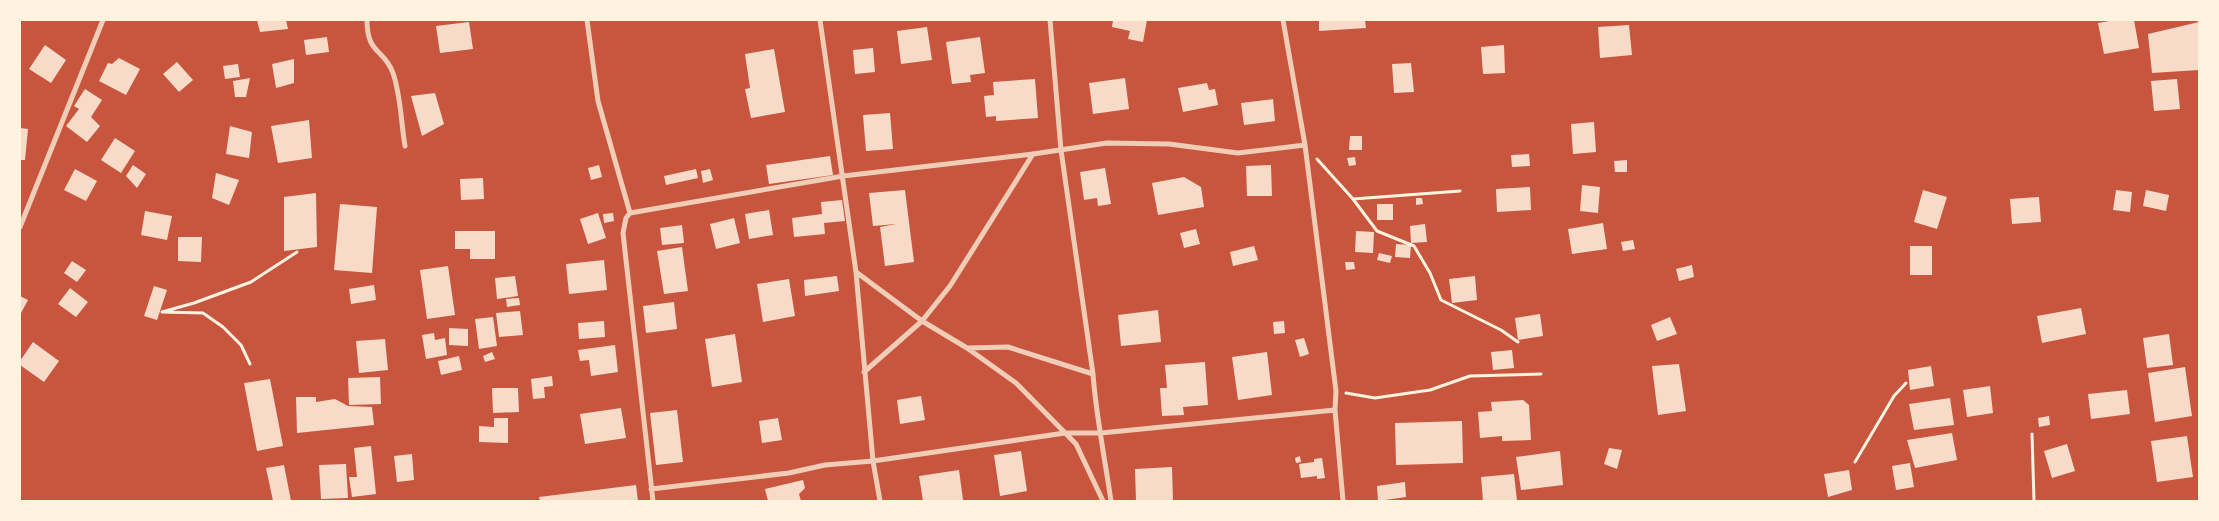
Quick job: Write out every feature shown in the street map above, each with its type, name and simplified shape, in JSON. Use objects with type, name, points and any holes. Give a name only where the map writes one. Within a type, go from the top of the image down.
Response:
[{"type":"street","points":[[20,227],[103,20]]},
{"type":"street","points":[[368,20],[367,34],[371,46],[393,72],[405,146]]},
{"type":"street","points":[[587,20],[598,101],[630,213]]},
{"type":"street","points":[[820,20],[856,272],[873,461],[880,501]]},
{"type":"street","points":[[1050,20],[1062,150],[1093,374],[1095,408],[1101,433],[1111,501]]},
{"type":"street","points":[[1282,20],[1305,145],[1336,391],[1335,410],[1343,501]]},
{"type":"street","points":[[653,501],[623,233],[626,218],[630,213],[842,176],[1033,154],[1107,143],[1169,144],[1238,153],[1305,145]]},
{"type":"street","points":[[864,372],[922,322],[950,286],[1033,154]]},
{"type":"street","points":[[856,272],[922,322],[967,348],[1016,384],[1076,444],[1103,501]]},
{"type":"street","points":[[967,348],[1008,347],[1093,374]]},
{"type":"street","points":[[651,489],[789,473],[826,465],[873,461],[1065,433],[1101,433],[1335,410]]},
{"type":"path","points":[[1305,145],[1353,199],[1377,230],[1414,246],[1430,273],[1441,300],[1492,325],[1518,342]]},
{"type":"path","points":[[1353,199],[1460,191]]},
{"type":"path","points":[[250,364],[241,345],[223,327],[204,313],[162,312],[194,303],[251,282],[297,252]]},
{"type":"path","points":[[1336,391],[1375,398],[1430,390],[1470,376],[1540,374]]},
{"type":"path","points":[[1855,462],[1894,396],[1906,384]]},
{"type":"path","points":[[2032,434],[2034,501]]},
{"type":"building","points":[[257,20],[286,20],[288,29],[260,32]]},
{"type":"building","points":[[1113,20],[1147,20],[1143,42],[1128,39],[1130,31],[1112,27]]},
{"type":"building","points":[[1319,20],[1365,20],[1366,28],[1319,31]]},
{"type":"building","points":[[2115,20],[2134,20],[2139,48],[2104,54],[2098,23]]},
{"type":"building","points":[[469,22],[473,49],[440,53],[436,26]]},
{"type":"building","points":[[2199,22],[2199,70],[2152,73],[2148,34]]},
{"type":"building","points":[[1629,25],[1632,55],[1600,58],[1598,27]]},
{"type":"building","points":[[927,27],[932,60],[901,64],[897,31]]},
{"type":"building","points":[[327,37],[329,52],[306,55],[304,40]]},
{"type":"building","points":[[980,37],[985,73],[970,75],[971,82],[952,84],[946,42]]},
{"type":"building","points":[[45,45],[66,60],[51,83],[29,69]]},
{"type":"building","points":[[1504,45],[1505,73],[1483,74],[1481,47]]},
{"type":"building","points":[[873,48],[875,72],[855,74],[853,50]]},
{"type":"building","points":[[774,49],[785,112],[751,118],[745,89],[750,88],[745,54]]},
{"type":"building","points":[[119,58],[140,69],[126,95],[99,81],[108,63],[112,64]]},
{"type":"building","points":[[294,59],[294,83],[276,88],[272,64]]},
{"type":"building","points":[[177,62],[193,80],[179,92],[163,74]]},
{"type":"building","points":[[1411,63],[1414,92],[1394,93],[1392,64]]},
{"type":"building","points":[[238,64],[240,77],[225,79],[223,66]]},
{"type":"building","points":[[250,78],[246,97],[235,97],[233,81]]},
{"type":"building","points":[[1125,78],[1129,109],[1093,114],[1089,83]]},
{"type":"building","points":[[1035,79],[1038,118],[996,121],[996,116],[986,117],[984,96],[994,95],[993,82]]},
{"type":"building","points":[[2177,79],[2180,109],[2154,111],[2151,81]]},
{"type":"building","points":[[1207,83],[1209,90],[1215,89],[1218,105],[1183,112],[1178,88]]},
{"type":"building","points":[[85,89],[102,100],[91,117],[100,126],[87,142],[66,126],[79,109],[74,106]]},
{"type":"building","points":[[435,93],[444,124],[422,136],[411,96]]},
{"type":"building","points":[[1273,99],[1275,121],[1244,125],[1241,103]]},
{"type":"building","points":[[890,113],[893,149],[866,151],[863,115]]},
{"type":"building","points":[[309,120],[312,158],[278,163],[271,126]]},
{"type":"building","points":[[1594,122],[1596,152],[1573,154],[1571,124]]},
{"type":"building","points":[[230,126],[252,132],[249,158],[226,154]]},
{"type":"building","points":[[20,128],[28,129],[25,160],[20,160]]},
{"type":"building","points":[[1350,136],[1362,136],[1362,150],[1349,150]]},
{"type":"building","points":[[115,138],[135,151],[121,173],[101,160]]},
{"type":"building","points":[[1529,154],[1530,166],[1512,167],[1511,155]]},
{"type":"building","points":[[830,156],[833,175],[769,184],[766,165]]},
{"type":"building","points":[[1355,157],[1356,165],[1349,166],[1347,158]]},
{"type":"building","points":[[1627,160],[1627,172],[1615,172],[1614,161]]},
{"type":"building","points":[[133,165],[146,174],[137,188],[126,176]]},
{"type":"building","points":[[599,165],[602,177],[591,180],[588,168]]},
{"type":"building","points":[[1271,165],[1272,196],[1247,196],[1246,166]]},
{"type":"building","points":[[1105,168],[1111,204],[1098,206],[1097,198],[1084,200],[1080,172]]},
{"type":"building","points":[[75,169],[97,181],[86,201],[64,190]]},
{"type":"building","points":[[696,169],[698,178],[666,185],[664,176]]},
{"type":"building","points":[[710,169],[713,180],[703,183],[701,171]]},
{"type":"building","points":[[216,173],[239,180],[229,205],[212,198]]},
{"type":"building","points":[[1184,177],[1201,187],[1204,207],[1158,215],[1152,183]]},
{"type":"building","points":[[483,178],[484,199],[461,200],[460,179]]},
{"type":"building","points":[[1582,185],[1600,187],[1598,213],[1580,211]]},
{"type":"building","points":[[1530,187],[1531,210],[1497,212],[1496,189]]},
{"type":"building","points":[[905,190],[914,262],[885,266],[880,227],[896,224],[873,226],[869,193]]},
{"type":"building","points":[[1923,190],[1947,197],[1937,229],[1914,222]]},
{"type":"building","points":[[2116,190],[2132,192],[2130,212],[2113,210]]},
{"type":"building","points":[[2146,190],[2169,195],[2166,211],[2143,206]]},
{"type":"building","points":[[316,193],[317,247],[284,251],[284,197]]},
{"type":"building","points":[[2039,197],[2041,222],[2012,224],[2010,199]]},
{"type":"building","points":[[1416,198],[1422,198],[1423,204],[1416,205]]},
{"type":"building","points":[[842,200],[845,221],[824,223],[825,234],[794,237],[792,218],[822,214],[821,202]]},
{"type":"building","points":[[340,204],[377,207],[372,273],[334,270]]},
{"type":"building","points":[[1377,204],[1393,204],[1393,220],[1377,220]]},
{"type":"building","points":[[769,210],[773,235],[749,239],[745,214]]},
{"type":"building","points":[[145,211],[172,216],[167,240],[141,235]]},
{"type":"building","points":[[598,213],[606,238],[588,244],[580,219]]},
{"type":"building","points":[[613,213],[614,221],[604,223],[603,214]]},
{"type":"building","points":[[734,218],[740,243],[716,249],[710,224]]},
{"type":"building","points":[[1603,223],[1607,249],[1572,254],[1568,229]]},
{"type":"building","points":[[1425,224],[1427,242],[1411,243],[1410,226]]},
{"type":"building","points":[[682,225],[684,243],[662,245],[660,228]]},
{"type":"building","points":[[1196,229],[1200,244],[1184,248],[1180,233]]},
{"type":"building","points":[[455,231],[495,231],[495,259],[470,259],[470,249],[455,249]]},
{"type":"building","points":[[1356,231],[1374,232],[1373,253],[1355,252]]},
{"type":"building","points":[[178,237],[202,237],[201,262],[178,261]]},
{"type":"building","points":[[1633,240],[1635,249],[1623,251],[1621,242]]},
{"type":"building","points":[[1396,244],[1411,245],[1410,258],[1395,257]]},
{"type":"building","points":[[1254,246],[1258,260],[1233,266],[1230,252]]},
{"type":"building","points":[[1910,246],[1932,246],[1932,275],[1910,275]]},
{"type":"building","points":[[682,247],[688,291],[664,294],[657,251]]},
{"type":"building","points":[[1379,253],[1392,256],[1390,263],[1377,260]]},
{"type":"building","points":[[604,260],[607,290],[569,294],[566,264]]},
{"type":"building","points":[[72,261],[86,270],[77,282],[64,273]]},
{"type":"building","points":[[1345,262],[1354,262],[1355,269],[1346,270]]},
{"type":"building","points":[[1692,265],[1694,277],[1679,281],[1676,269]]},
{"type":"building","points":[[448,266],[455,315],[427,319],[420,270]]},
{"type":"building","points":[[515,276],[518,296],[497,299],[495,278]]},
{"type":"building","points":[[837,276],[839,291],[805,296],[804,280]]},
{"type":"building","points":[[1475,276],[1477,300],[1452,303],[1449,279]]},
{"type":"building","points":[[789,279],[795,316],[763,322],[757,284]]},
{"type":"building","points":[[374,285],[376,300],[351,304],[349,289]]},
{"type":"building","points":[[154,286],[167,290],[157,320],[144,316]]},
{"type":"building","points":[[70,288],[88,302],[76,317],[58,304]]},
{"type":"building","points":[[20,296],[28,300],[20,315]]},
{"type":"building","points":[[519,298],[520,305],[507,307],[506,299]]},
{"type":"building","points":[[674,302],[677,329],[646,333],[643,306]]},
{"type":"building","points":[[2081,308],[2086,334],[2042,343],[2037,316]]},
{"type":"building","points":[[1158,310],[1161,342],[1121,346],[1118,315]]},
{"type":"building","points":[[520,311],[523,335],[499,337],[496,313]]},
{"type":"building","points":[[1540,314],[1543,336],[1518,340],[1515,318]]},
{"type":"building","points":[[493,317],[497,346],[479,349],[475,319]]},
{"type":"building","points":[[1670,317],[1677,334],[1657,341],[1651,325]]},
{"type":"building","points":[[604,321],[605,337],[579,339],[578,323]]},
{"type":"building","points":[[1284,321],[1285,333],[1274,334],[1273,322]]},
{"type":"building","points":[[449,328],[468,329],[468,346],[449,345]]},
{"type":"building","points":[[434,333],[435,340],[445,338],[447,355],[426,359],[422,335]]},
{"type":"building","points":[[735,334],[742,382],[712,387],[705,339]]},
{"type":"building","points":[[2169,334],[2173,365],[2147,368],[2143,338]]},
{"type":"building","points":[[1304,338],[1309,354],[1300,357],[1295,340]]},
{"type":"building","points":[[385,339],[388,370],[359,373],[356,341]]},
{"type":"building","points":[[33,342],[59,361],[44,382],[20,365],[20,361]]},
{"type":"building","points":[[615,345],[618,372],[591,376],[589,360],[580,361],[578,350]]},
{"type":"building","points":[[1512,350],[1514,368],[1493,370],[1491,352]]},
{"type":"building","points":[[492,352],[495,359],[485,362],[483,356]]},
{"type":"building","points":[[1267,352],[1272,395],[1238,400],[1232,357]]},
{"type":"building","points":[[459,356],[462,370],[441,375],[438,361]]},
{"type":"building","points":[[1205,362],[1208,405],[1183,407],[1184,415],[1162,416],[1160,388],[1167,388],[1165,365]]},
{"type":"building","points":[[1679,364],[1686,411],[1658,415],[1652,366]]},
{"type":"building","points":[[1931,366],[1934,386],[1910,390],[1908,370]]},
{"type":"building","points":[[2185,367],[2192,416],[2155,422],[2148,373]]},
{"type":"building","points":[[552,376],[553,386],[544,387],[545,398],[533,399],[531,379]]},
{"type":"building","points":[[380,377],[381,404],[349,405],[348,378]]},
{"type":"building","points":[[270,379],[283,446],[257,451],[244,383]]},
{"type":"building","points":[[1990,386],[1993,413],[1967,417],[1963,390]]},
{"type":"building","points":[[492,388],[518,388],[519,412],[493,413]]},
{"type":"building","points":[[2127,390],[2130,414],[2091,419],[2088,394]]},
{"type":"building","points":[[921,396],[925,420],[900,424],[897,400]]},
{"type":"building","points":[[296,397],[316,397],[316,402],[335,399],[348,406],[372,407],[374,425],[297,433]]},
{"type":"building","points":[[1950,398],[1954,425],[1914,430],[1909,404]]},
{"type":"building","points":[[1523,400],[1529,405],[1531,440],[1502,441],[1502,436],[1480,438],[1478,412],[1492,411],[1491,402]]},
{"type":"building","points":[[621,408],[626,438],[585,444],[580,414]]},
{"type":"building","points":[[677,410],[683,462],[656,465],[650,413]]},
{"type":"building","points":[[2049,416],[2050,425],[2039,427],[2038,418]]},
{"type":"building","points":[[494,418],[508,418],[508,443],[479,442],[479,426],[494,427]]},
{"type":"building","points":[[778,418],[782,440],[762,443],[759,421]]},
{"type":"building","points":[[1462,421],[1463,463],[1396,465],[1395,423]]},
{"type":"building","points":[[1952,433],[1957,460],[1915,468],[1907,440]]},
{"type":"building","points":[[2187,436],[2193,477],[2157,482],[2151,441]]},
{"type":"building","points":[[2067,444],[2075,471],[2052,478],[2044,451]]},
{"type":"building","points":[[371,446],[376,494],[352,497],[349,477],[357,477],[354,448]]},
{"type":"building","points":[[1609,448],[1622,450],[1617,469],[1604,464]]},
{"type":"building","points":[[1021,451],[1027,491],[1000,496],[994,455]]},
{"type":"building","points":[[1560,451],[1563,485],[1521,490],[1516,457]]},
{"type":"building","points":[[412,454],[414,480],[397,482],[394,456]]},
{"type":"building","points":[[1300,456],[1301,462],[1296,463],[1295,458]]},
{"type":"building","points":[[1322,458],[1325,478],[1317,479],[1317,476],[1301,478],[1299,464],[1314,462],[1314,459]]},
{"type":"building","points":[[1910,463],[1914,487],[1896,490],[1892,466]]},
{"type":"building","points":[[346,464],[348,498],[321,499],[319,465]]},
{"type":"building","points":[[284,465],[291,501],[273,501],[266,468]]},
{"type":"building","points":[[1172,467],[1173,501],[1136,501],[1135,469]]},
{"type":"building","points":[[959,470],[963,500],[923,501],[919,476]]},
{"type":"building","points":[[1849,470],[1852,490],[1828,497],[1824,474]]},
{"type":"building","points":[[1514,474],[1517,501],[1483,501],[1481,477]]},
{"type":"building","points":[[803,480],[805,488],[799,494],[801,501],[768,501],[765,489]]},
{"type":"building","points":[[1405,482],[1406,497],[1378,501],[1377,486]]},
{"type":"building","points":[[636,485],[638,501],[540,501],[539,497]]}]
